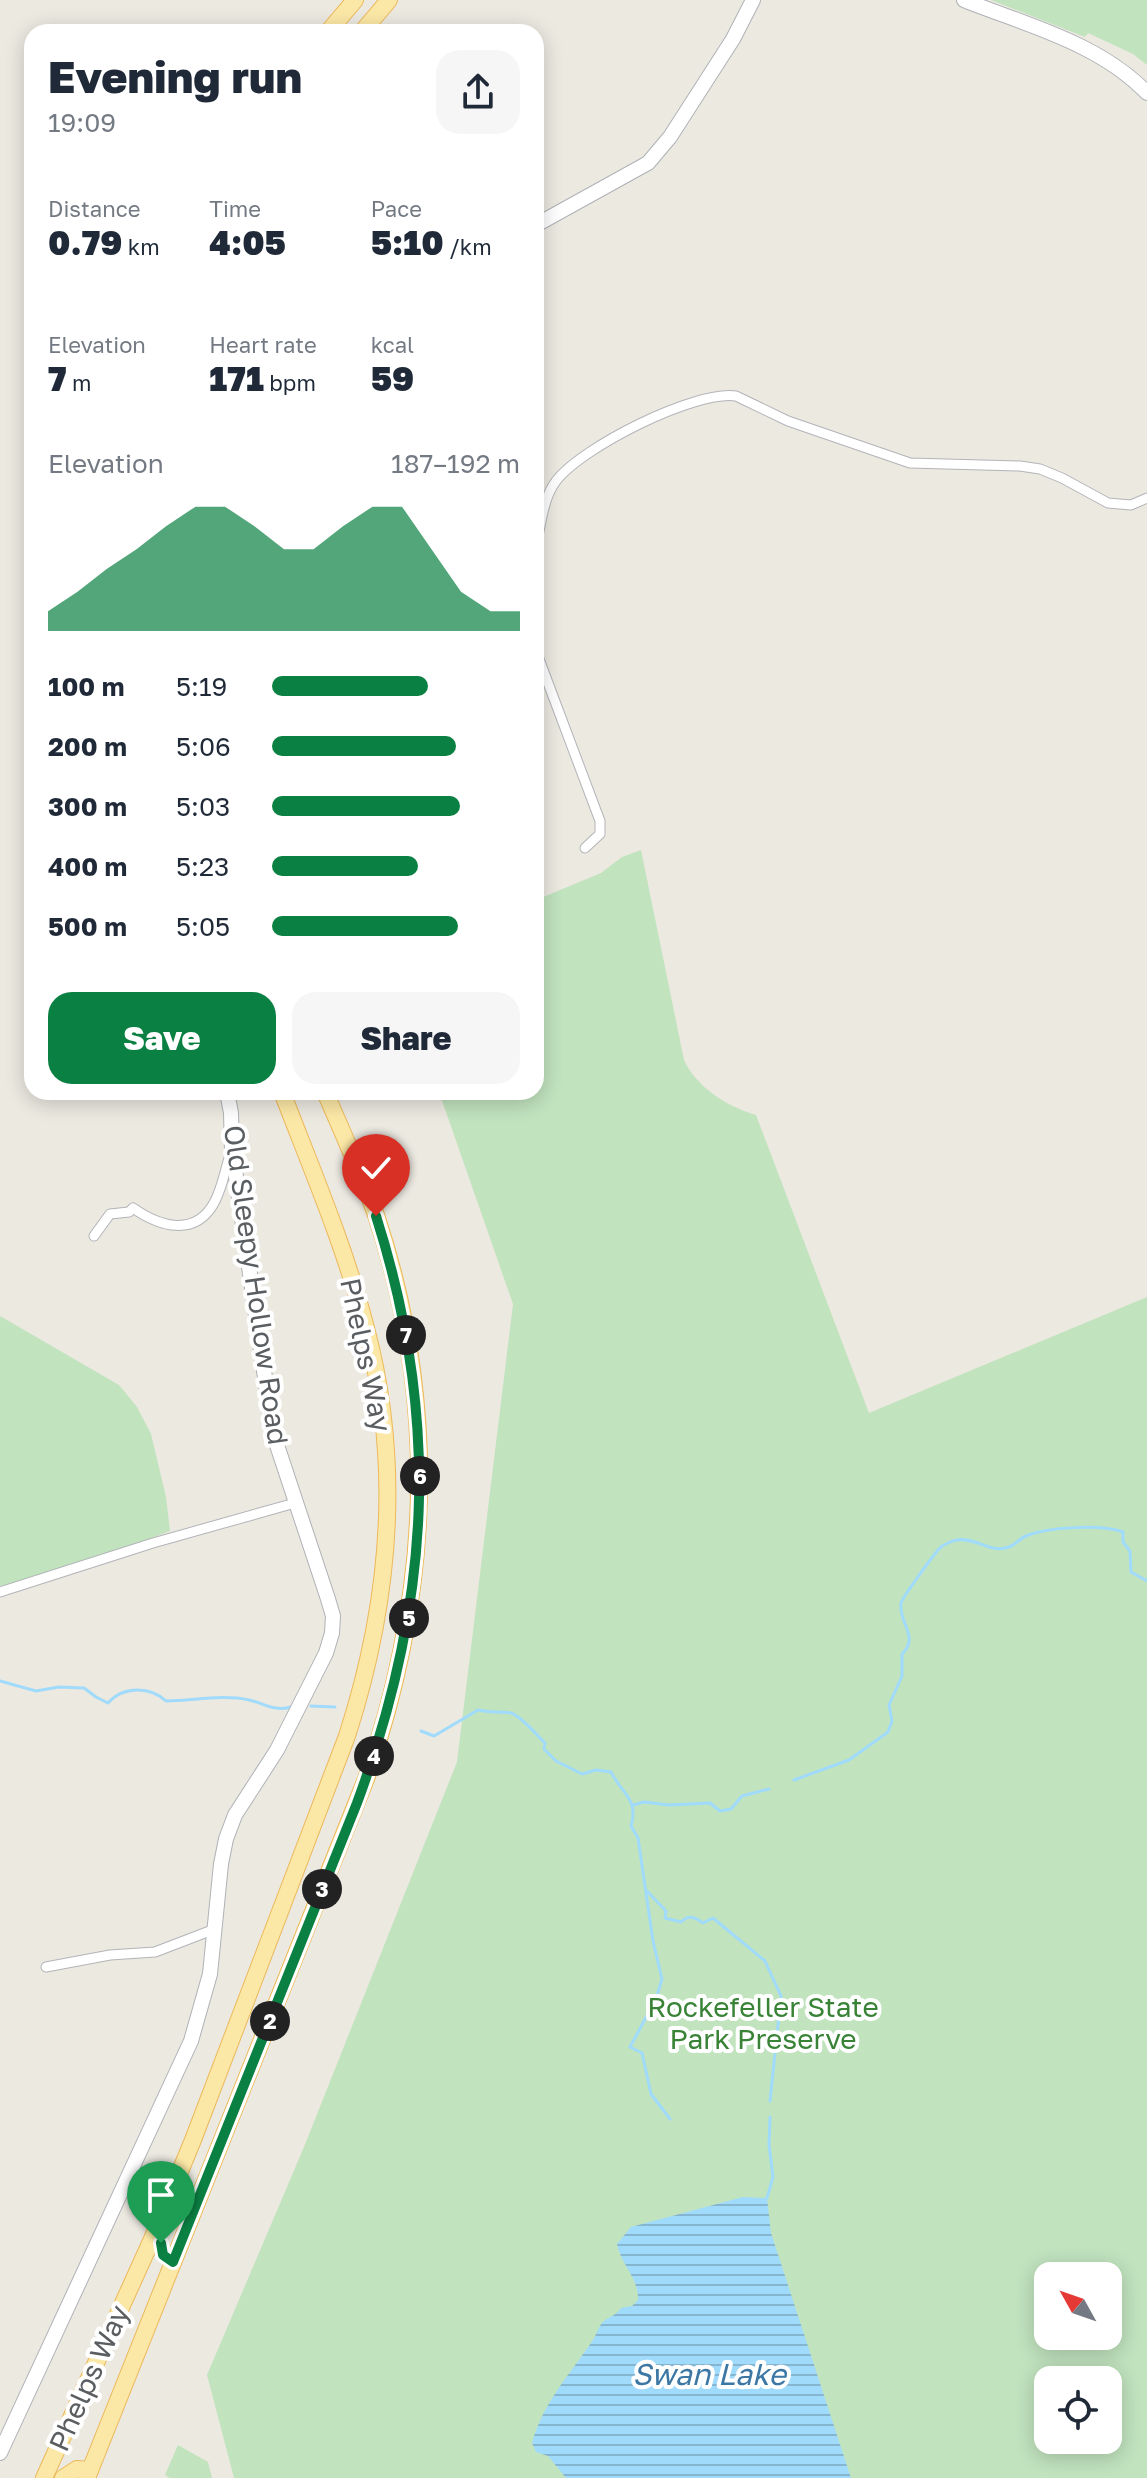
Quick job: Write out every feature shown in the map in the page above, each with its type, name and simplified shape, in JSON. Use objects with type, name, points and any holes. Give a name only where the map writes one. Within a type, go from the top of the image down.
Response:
[{"type":"main road","points":[[335,24],[355,0]]},
{"type":"main road","points":[[369,24],[389,0]]},
{"type":"main road","name":"Phelps Way","points":[[44,2478],[152,2239],[193,2140],[347,1736],[375,1632],[386,1553],[387,1461],[373,1356],[344,1256],[285,1100]]},
{"type":"main road","name":"Phelps Way","points":[[89,2474],[366,1779],[397,1676],[416,1570],[420,1458],[409,1348],[392,1270],[376,1216],[328,1100]]},
{"type":"main road","points":[[173,2262],[163,2255],[161,2243],[197,2155],[193,2140]]},
{"type":"main road","points":[[63,2478],[77,2469],[89,2474]]},
{"type":"street","points":[[544,221],[648,163],[670,137],[733,39],[753,0]]},
{"type":"street","points":[[964,0],[1097,54],[1124,71],[1147,93]]},
{"type":"street","points":[[544,512],[548,495],[557,480],[595,448],[622,432],[702,398],[723,394],[736,396],[826,435],[910,463],[1025,466],[1062,478],[1108,503],[1131,505],[1147,498]]},
{"type":"street","points":[[544,672],[600,821],[600,834],[585,848]]},
{"type":"street","name":"Old Sleepy Hollow Road","points":[[0,2453],[191,2041],[210,1974],[226,1839],[235,1815],[298,1712],[332,1633],[333,1616],[328,1599],[273,1433],[232,1149],[229,1100]]},
{"type":"street","points":[[94,1236],[110,1214],[129,1212],[133,1208],[156,1221],[178,1228],[198,1220],[214,1203],[232,1149]]},
{"type":"street","points":[[0,1592],[153,1543],[295,1503]]},
{"type":"street","points":[[46,1967],[110,1955],[155,1952],[215,1929]]},
{"type":"green space","points":[[991,0],[1147,0],[1147,65],[1133,54],[1088,33],[1085,37]]},
{"type":"green space","name":"Rockefeller State Park Preserve","points":[[641,850],[684,1060],[696,1079],[714,1095],[756,1115],[869,1413],[1147,1297],[1147,2478],[234,2478],[207,2375],[304,2147],[457,1762],[513,1304],[442,1100],[544,1100],[544,897],[601,873],[622,857]]},
{"type":"green space","points":[[0,1316],[119,1385],[137,1407],[151,1434],[166,1497],[170,1531],[44,1578],[0,1586]]},
{"type":"green space","points":[[178,2445],[208,2462],[212,2478],[170,2478],[165,2475]]},
{"type":"water","name":"Swan Lake","points":[[743,2197],[767,2198],[771,2233],[851,2478],[566,2478],[548,2456],[536,2452],[532,2443],[550,2402],[602,2323],[621,2308],[632,2306],[638,2300],[636,2285],[617,2244],[631,2227]]},
{"type":"waterway","points":[[794,1780],[849,1760],[888,1732],[892,1721],[889,1705],[902,1676],[902,1654],[909,1642],[901,1603],[926,1565],[944,1545],[963,1540],[999,1549],[1047,1530],[1088,1527],[1113,1530],[1123,1532],[1123,1542],[1130,1551],[1131,1572],[1147,1581]]},
{"type":"waterway","points":[[0,1681],[36,1691],[59,1687],[84,1688],[108,1703],[121,1693],[137,1690],[160,1696],[166,1701],[228,1698],[249,1700],[274,1708],[291,1707]]},
{"type":"waterway","points":[[311,1706],[335,1707]]},
{"type":"waterway","points":[[421,1731],[434,1736],[478,1710],[511,1713],[545,1743],[544,1749],[556,1761],[582,1774],[596,1770],[611,1772],[628,1797],[633,1809],[631,1826],[638,1838],[653,1941],[662,1979],[656,1999],[630,2047],[642,2053],[651,2094],[670,2119]]},
{"type":"waterway","points":[[633,1805],[644,1802],[669,1805],[710,1803],[720,1811],[731,1809],[742,1796],[769,1789]]},
{"type":"waterway","points":[[646,1890],[666,1911],[665,1918],[681,1922],[692,1917],[703,1923],[713,1918],[765,1961],[781,1996],[770,2101]]},
{"type":"waterway","points":[[767,2198],[773,2177],[770,2117]]},
{"type":"route","points":[[161,2243],[163,2255],[173,2262],[357,1803],[375,1753],[403,1649],[418,1542],[418,1429],[404,1322],[376,1216]]}]
